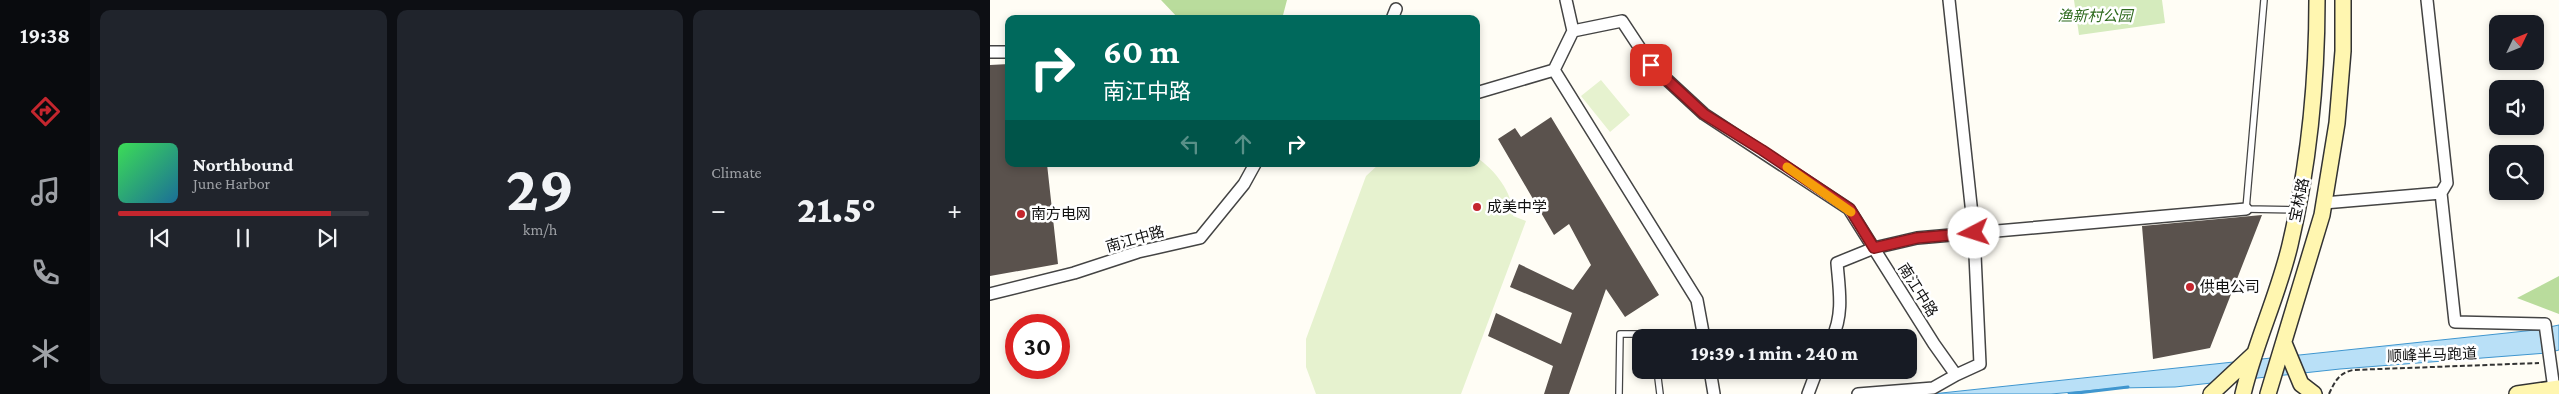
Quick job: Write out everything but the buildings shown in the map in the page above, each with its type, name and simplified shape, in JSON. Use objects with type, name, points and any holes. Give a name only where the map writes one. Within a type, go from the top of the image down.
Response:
[{"type":"main road","name":"宝林路","points":[[2244,392],[2289,247],[2308,158],[2316,75],[2318,0]]},
{"type":"main road","name":"宝林路","points":[[2270,389],[2324,203],[2337,123],[2343,51],[2343,0]]},
{"type":"main road","points":[[2284,344],[2301,384],[2314,394]]},
{"type":"main road","points":[[2211,394],[2256,352]]},
{"type":"main road","points":[[2517,394],[2556,389]]},
{"type":"street","points":[[1480,92],[1554,70],[1573,31],[1566,0]]},
{"type":"street","points":[[1858,394],[1932,388],[1980,364],[1974,233],[1949,0]]},
{"type":"street","points":[[2427,0],[2447,183],[2441,193],[2455,322],[2545,324],[2549,363],[2556,389]]},
{"type":"street","name":"南江中路","points":[[1573,31],[1622,21],[1651,65],[1704,114],[1850,209],[1934,344],[1956,375]]},
{"type":"street","points":[[990,52],[1005,52]]},
{"type":"street","points":[[1554,70],[1698,300],[1703,329]]},
{"type":"street","name":"南江中路","points":[[990,294],[1074,273],[1138,252],[1200,238],[1244,184],[1253,167]]},
{"type":"street","points":[[2324,203],[2441,193]]},
{"type":"street","points":[[1836,329],[1841,302],[1837,263],[1874,248],[1917,238],[2246,209]]},
{"type":"street","points":[[1712,379],[1714,394]]},
{"type":"street","points":[[1808,394],[1814,379]]},
{"type":"lane","points":[[2264,0],[2246,209],[2297,210]]},
{"type":"lane","points":[[1619,394],[1620,334],[1632,334]]},
{"type":"lane","points":[[1658,379],[1660,394]]},
{"type":"path","name":"顺峰半马跑道","points":[[2329,394],[2335,380],[2343,372],[2353,370],[2549,363]]},
{"type":"green space","points":[[1161,0],[1287,0],[1283,15],[1175,15]]},
{"type":"green space","name":"渔新村公园","points":[[2074,0],[2162,0],[2165,23],[2079,35]]},
{"type":"green space","points":[[1601,80],[1630,115],[1610,132],[1581,96]]},
{"type":"green space","points":[[1480,160],[1502,182],[1510,198],[1513,216],[1526,221],[1461,394],[1316,394],[1306,367],[1306,339],[1366,176],[1376,167],[1480,167]]},
{"type":"green space","points":[[2559,276],[2559,314],[2517,298]]},
{"type":"water","points":[[2559,325],[2559,350],[2547,353],[2340,369],[2175,387],[2119,388],[2051,394],[1932,394],[2535,330]]},
{"type":"waterway","points":[[2069,394],[2128,387]]},
{"type":"slow traffic","points":[[1787,167],[1850,209],[1851,212]]},
{"type":"place","name":"成美中学","points":[[1477,207]]},
{"type":"place","name":"南方电网","points":[[1021,214]]},
{"type":"place","name":"供电公司","points":[[2190,287]]},
{"type":"route","points":[[1651,65],[1704,114],[1850,209],[1874,248],[1917,238],[1974,233]]}]
